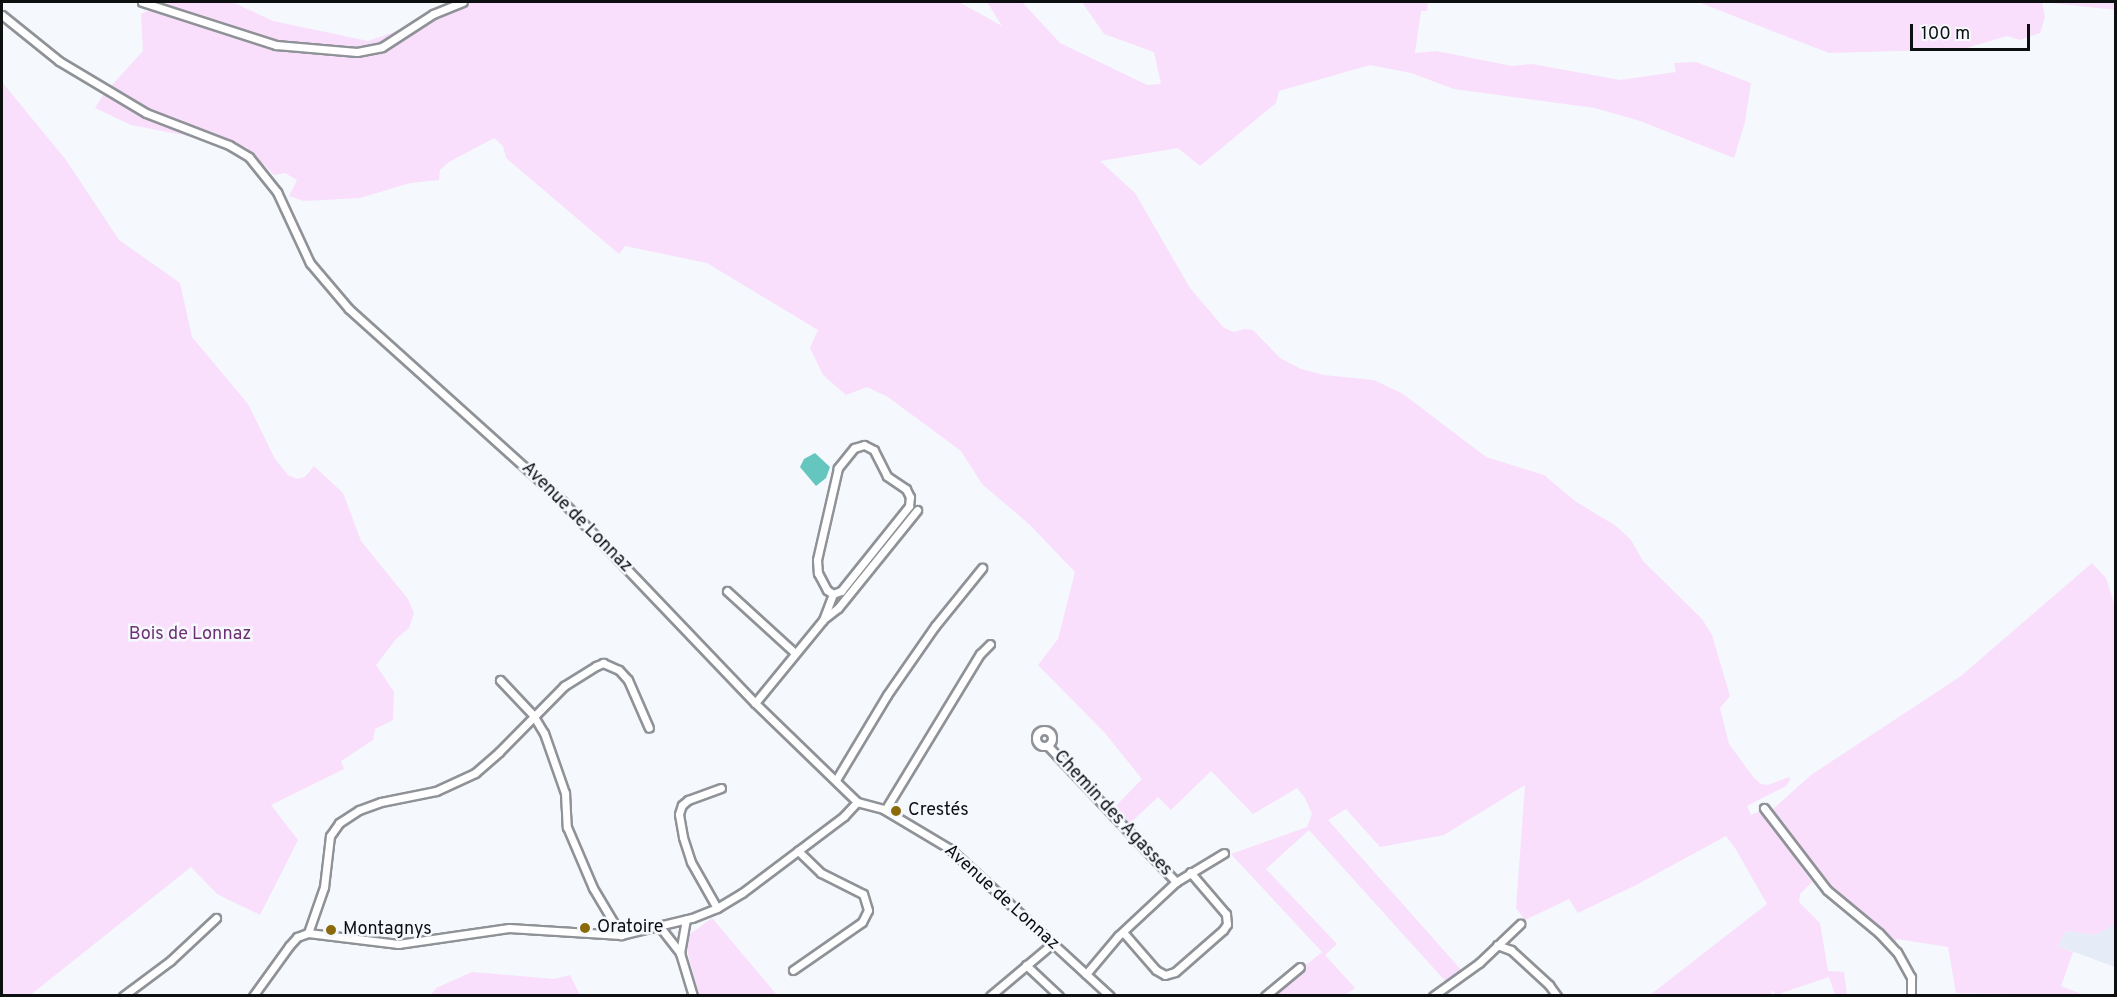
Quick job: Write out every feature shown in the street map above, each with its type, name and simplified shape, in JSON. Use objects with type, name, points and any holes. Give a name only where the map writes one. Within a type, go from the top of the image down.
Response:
[{"type":"street","points":[[142,2],[276,45],[357,52],[382,47],[445,5],[463,2]]},
{"type":"street","name":"Avenue de Lonnaz","points":[[2,15],[59,61],[146,113],[243,153],[268,178],[303,251],[339,298],[562,501],[755,703],[857,802],[885,810],[950,849],[1110,996]]},
{"type":"street","points":[[864,445],[874,450],[887,476],[906,489],[910,501],[907,510],[841,591],[832,594],[827,590],[818,573],[817,560],[838,468],[854,448],[864,445]]},
{"type":"street","points":[[755,703],[823,620],[838,608],[917,510]]},
{"type":"street","points":[[836,780],[887,695],[935,626],[982,568]]},
{"type":"street","points":[[727,591],[795,654]]},
{"type":"street","points":[[823,620],[832,594]]},
{"type":"street","points":[[885,810],[980,654],[990,644]]},
{"type":"street","points":[[308,933],[324,886],[330,836],[339,823],[359,810],[381,802],[436,791],[475,773],[564,686],[603,663],[619,670],[628,680],[649,728]]},
{"type":"street","points":[[500,680],[533,715],[544,733],[565,793],[567,827],[579,858],[621,935]]},
{"type":"street","name":"Chemin des Agasses","points":[[1048,746],[1176,882]]},
{"type":"street","points":[[717,908],[691,862],[683,837],[680,814],[682,805],[688,800],[721,788]]},
{"type":"street","points":[[253,996],[289,946],[297,937],[308,933],[396,944],[491,929],[517,928],[621,935],[686,920],[717,908],[798,851],[844,816],[857,802]]},
{"type":"street","points":[[1764,808],[1827,890],[1897,952],[1909,972],[1911,996]]},
{"type":"street","points":[[793,970],[859,925],[868,910],[863,894],[821,873],[798,851]]},
{"type":"street","name":"Chemin des Agasses","points":[[1086,974],[1123,932],[1176,882],[1224,853]]},
{"type":"street","name":"Chemin des Agasses","points":[[1123,932],[1156,970],[1165,975],[1175,972],[1223,930],[1227,924],[1226,914],[1190,872]]},
{"type":"street","points":[[123,996],[176,956],[216,918]]},
{"type":"street","points":[[680,953],[686,920]]},
{"type":"street","points":[[1433,996],[1479,963],[1520,924]]},
{"type":"street","points":[[660,927],[680,953],[691,995]]},
{"type":"street","points":[[990,996],[1052,944]]},
{"type":"street","points":[[1497,945],[1511,950],[1549,985],[1557,996]]},
{"type":"street","points":[[1026,966],[1059,996]]},
{"type":"street","points":[[1265,996],[1300,967]]},
{"type":"shaded area","points":[[815,453],[830,467],[826,478],[816,486],[800,467],[804,459]]},
{"type":"shaded area","points":[[2115,924],[2115,967],[2058,946],[2066,931],[2095,935]]},
{"type":"green space","points":[[155,2],[232,2],[273,21],[368,41],[435,18],[471,2],[959,2],[1002,26],[987,2],[1022,2],[1060,43],[1147,85],[1161,84],[1154,52],[1104,34],[1082,2],[1428,2],[1427,11],[1421,11],[1415,53],[1436,51],[1512,66],[1532,64],[1620,80],[1676,72],[1674,63],[1696,62],[1751,83],[1745,122],[1734,158],[1640,121],[1595,108],[1454,89],[1411,73],[1370,65],[1279,91],[1276,103],[1200,166],[1178,148],[1100,161],[1135,193],[1190,288],[1224,328],[1234,332],[1245,329],[1253,330],[1280,358],[1301,369],[1324,375],[1374,380],[1403,394],[1486,457],[1544,475],[1575,501],[1616,526],[1631,540],[1643,561],[1702,619],[1712,635],[1730,696],[1720,708],[1729,744],[1761,784],[1768,785],[1789,777],[1790,780],[1786,786],[1747,806],[1751,815],[1758,812],[1764,815],[1812,882],[1800,894],[1799,902],[1820,923],[1828,971],[1844,972],[1847,995],[1835,995],[1829,977],[1776,995],[1772,990],[1770,996],[1650,995],[1767,904],[1726,836],[1636,885],[1578,913],[1569,899],[1525,920],[1516,908],[1525,785],[1444,835],[1380,847],[1346,809],[1328,820],[1463,972],[1447,983],[1309,830],[1266,869],[1337,944],[1325,955],[1355,988],[1345,995],[1270,995],[1322,952],[1231,854],[1307,827],[1312,814],[1305,798],[1297,788],[1253,814],[1211,771],[1171,810],[1158,797],[1126,827],[1111,811],[1142,779],[1104,732],[1038,665],[1058,639],[1075,572],[1030,525],[982,484],[961,451],[888,397],[867,387],[846,395],[823,375],[810,348],[818,330],[707,263],[625,246],[619,254],[506,158],[503,146],[494,138],[449,162],[440,170],[439,180],[410,183],[360,198],[304,201],[289,196],[297,180],[285,173],[274,175],[246,147],[131,125],[95,108],[103,95],[143,51],[141,14],[163,5]]},
{"type":"green space","points":[[1698,2],[2042,2],[2045,17],[2040,33],[2020,40],[2007,36],[1963,49],[1829,53]]},
{"type":"green space","points":[[2042,2],[2115,2],[2116,10]]},
{"type":"green space","name":"Bois de Lonnaz","points":[[2,82],[66,160],[119,240],[180,283],[192,337],[248,404],[275,459],[288,475],[297,479],[305,477],[314,466],[343,493],[361,541],[408,599],[414,613],[409,628],[396,639],[376,665],[394,692],[393,720],[375,729],[373,740],[341,761],[344,769],[271,805],[298,840],[260,915],[217,894],[191,867],[29,996],[2,995]]},
{"type":"green space","points":[[2092,563],[2106,578],[2116,610],[2115,924],[2095,935],[2066,931],[2058,946],[2073,952],[2061,986],[2084,995],[1956,993],[1948,947],[1897,939],[1892,945],[1824,882],[1775,816],[1773,809],[1811,775],[1961,676]]},
{"type":"green space","points":[[712,918],[777,995],[699,995],[685,942],[689,935]]},
{"type":"green space","points":[[472,972],[554,979],[570,975],[580,995],[431,995],[436,988]]},
{"type":"place","name":"Crestés","points":[[896,811]]},
{"type":"place","name":"Oratoire","points":[[585,928]]},
{"type":"place","name":"Montagnys","points":[[331,930]]}]
